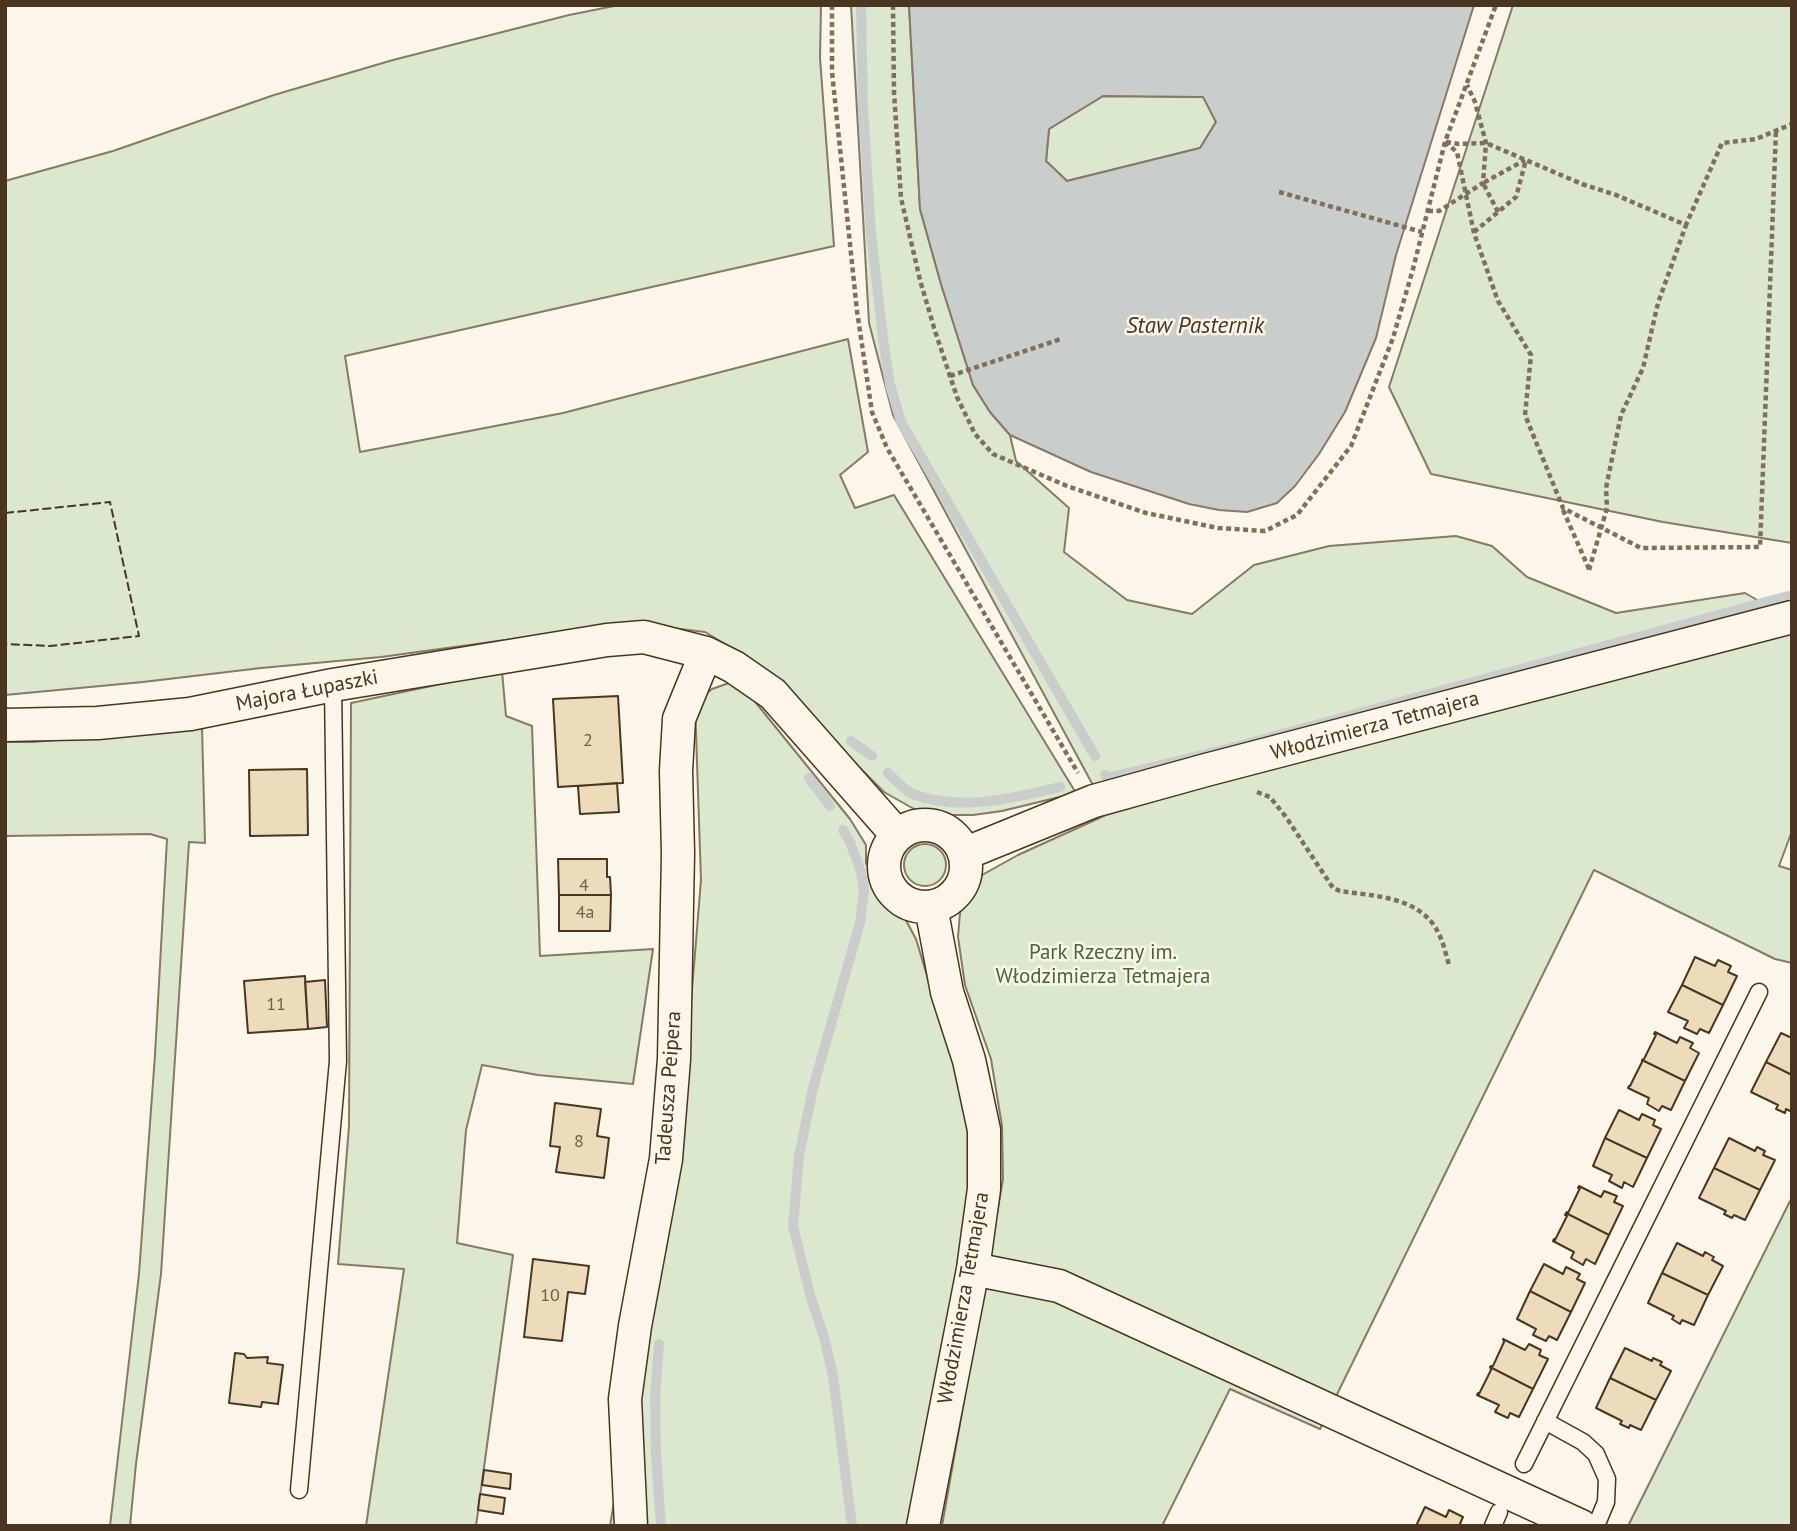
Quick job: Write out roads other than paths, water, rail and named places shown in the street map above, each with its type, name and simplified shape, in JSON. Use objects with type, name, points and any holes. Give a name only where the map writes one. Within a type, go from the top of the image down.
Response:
[{"type":"street","name":"Włodzimierza Tetmajera","points":[[964,854],[1094,801],[1792,617]]},
{"type":"street","name":"Majora Łupaszki","points":[[5,725],[98,723],[190,713],[333,685],[607,640],[644,637],[706,653]]},
{"type":"street","points":[[706,653],[734,667],[774,694],[897,835]]},
{"type":"street","name":"Tadeusza Peipera","points":[[631,1526],[625,1399],[635,1326],[666,1158],[674,1059],[678,853],[676,771],[679,719],[706,653]]},
{"type":"street","points":[[936,826],[948,832],[958,842],[964,854],[966,868],[963,882],[956,894],[945,903],[931,908],[905,903],[894,895],[887,884],[884,857],[897,835],[909,827],[936,826]]},
{"type":"street","name":"Włodzimierza Tetmajera","points":[[923,1526],[973,1269],[984,1189],[984,1130],[969,1060],[947,992],[931,908]]},
{"type":"street","points":[[973,1269],[1059,1286],[1581,1526]]},
{"type":"lane","points":[[299,1490],[338,1061],[333,685]]},
{"type":"lane","points":[[1524,1464],[1759,992]]},
{"type":"lane","points":[[1545,1421],[1583,1442],[1596,1454],[1607,1479],[1606,1502],[1596,1526]]},
{"type":"water","name":"Staw Pasternik","points":[[909,5],[1474,5],[1396,255],[1376,338],[1345,412],[1319,454],[1295,486],[1277,503],[1247,512],[1189,504],[1091,472],[1010,435],[990,412],[973,385],[920,209]],"holes":[[[1103,96],[1203,97],[1216,122],[1200,148],[1067,181],[1046,161],[1049,129]]]},
{"type":"waterway","points":[[861,5],[863,106],[871,234],[890,385],[901,422],[1095,756]]},
{"type":"waterway","points":[[1105,775],[1107,778],[1231,748],[1788,596]]},
{"type":"waterway","points":[[851,741],[872,756]]},
{"type":"waterway","points":[[888,773],[913,794],[949,802],[987,801],[1060,787]]},
{"type":"waterway","points":[[809,778],[830,806]]},
{"type":"waterway","points":[[843,830],[861,872],[864,889],[860,923],[813,1088],[799,1156],[793,1226],[833,1376],[852,1526]]},
{"type":"waterway","points":[[659,1344],[655,1397],[661,1526]]},
{"type":"park label","name":"Park Rzeczny im. Włodzimierza Tetmajera","points":[[1103,965]]}]
